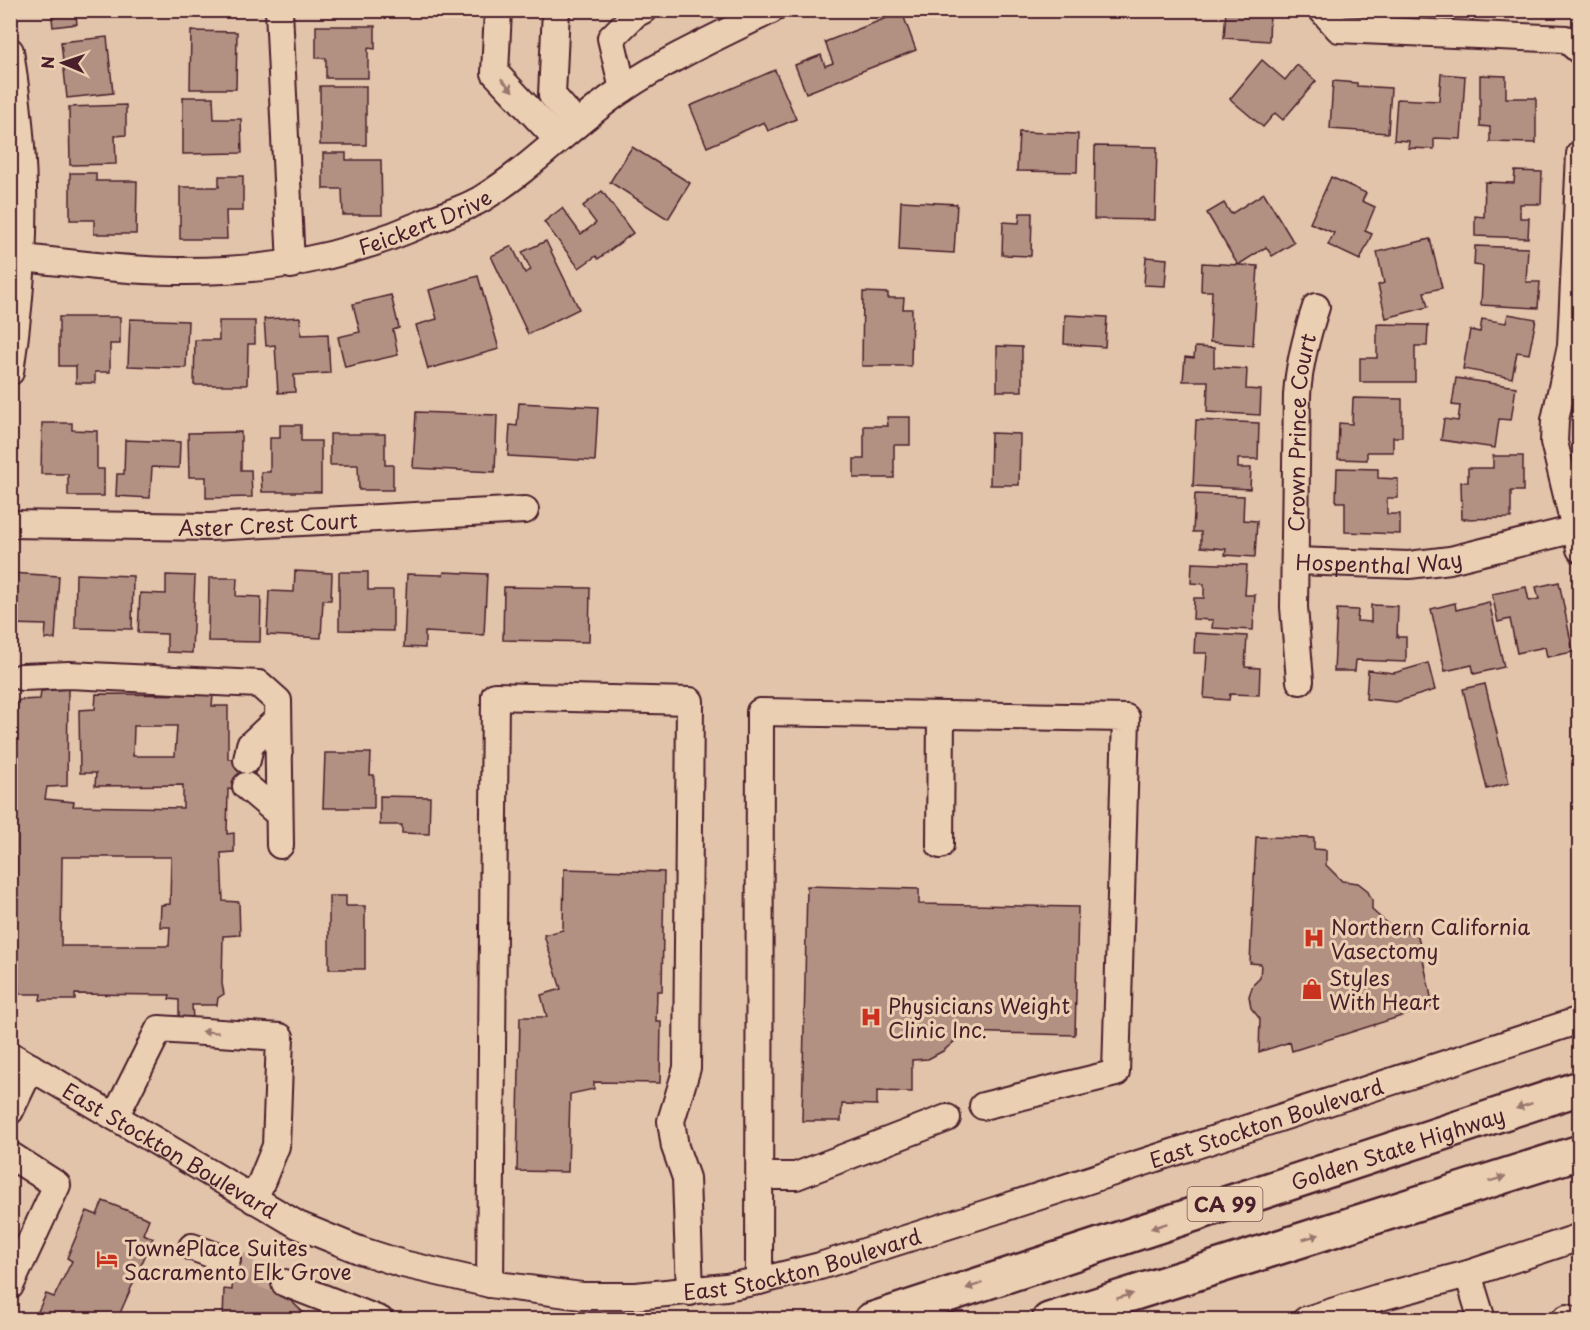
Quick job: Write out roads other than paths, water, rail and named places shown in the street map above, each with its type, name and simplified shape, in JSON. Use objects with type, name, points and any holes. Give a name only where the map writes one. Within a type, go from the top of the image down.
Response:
[{"type":"highway","name":"Golden State Highway","points":[[871,1320],[1580,1088]]},
{"type":"highway","name":"CA 99","points":[[1049,1320],[1580,1152]]},
{"type":"street","points":[[279,10],[291,265]]},
{"type":"street","points":[[498,10],[495,73],[567,132]]},
{"type":"street","points":[[556,10],[552,95],[567,132]]},
{"type":"street","points":[[623,89],[611,38],[635,14],[643,10]]},
{"type":"street","name":"Feickert Drive","points":[[22,258],[174,271],[231,271],[291,265],[387,239],[482,199],[623,89],[675,58],[771,10]]},
{"type":"street","points":[[1322,10],[1339,29],[1566,39],[1580,51]]},
{"type":"street","points":[[10,51],[20,127],[23,188],[22,258],[18,314],[10,372]]},
{"type":"street","points":[[1578,535],[1554,442],[1555,420],[1571,346],[1580,154]]},
{"type":"street","name":"Crown Prince Court","points":[[1294,561],[1299,366],[1304,342],[1316,307]]},
{"type":"street","name":"Aster Crest Court","points":[[10,524],[210,527],[525,510]]},
{"type":"street","name":"Hospenthal Way","points":[[1300,681],[1294,607],[1294,561],[1409,565],[1450,560],[1578,535]]},
{"type":"street","points":[[22,677],[69,675],[259,684],[278,701],[280,845]]},
{"type":"street","points":[[490,1284],[495,696],[690,701],[687,1068],[671,1120],[675,1147],[686,1178],[690,1292]]},
{"type":"street","points":[[759,1281],[760,712],[1126,718],[1116,1073],[983,1106]]},
{"type":"street","points":[[940,846],[941,715]]},
{"type":"street","points":[[247,760],[250,745],[278,719]]},
{"type":"street","points":[[246,786],[279,814]]},
{"type":"street","name":"East Stockton Boulevard","points":[[21,1061],[298,1225],[358,1250],[403,1264],[490,1284],[582,1296],[636,1296],[690,1292],[759,1281],[820,1266],[1580,1020]]},
{"type":"street","points":[[115,1117],[159,1029],[280,1037],[276,1146],[254,1200]]},
{"type":"street","points":[[10,1111],[21,1061]]},
{"type":"street","points":[[760,1176],[795,1176],[947,1118]]},
{"type":"street","points":[[10,1155],[57,1185],[10,1286]]},
{"type":"street","points":[[1306,1320],[1467,1274],[1580,1237]]},
{"type":"street","points":[[192,1247],[227,1260]]},
{"type":"street","points":[[1467,1274],[1482,1320]]},
{"type":"street","points":[[285,1283],[380,1320]]},
{"type":"tunnel","points":[[227,1260],[285,1283]]},
{"type":"place","name":"Northern California Vasectomy","points":[[1314,938]]},
{"type":"place","name":"Styles With Heart","points":[[1312,989]]},
{"type":"place","name":"Physicians Weight Clinic Inc.","points":[[871,1017]]},
{"type":"place","name":"TownePlace Suites Sacramento Elk Grove","points":[[107,1259]]}]
